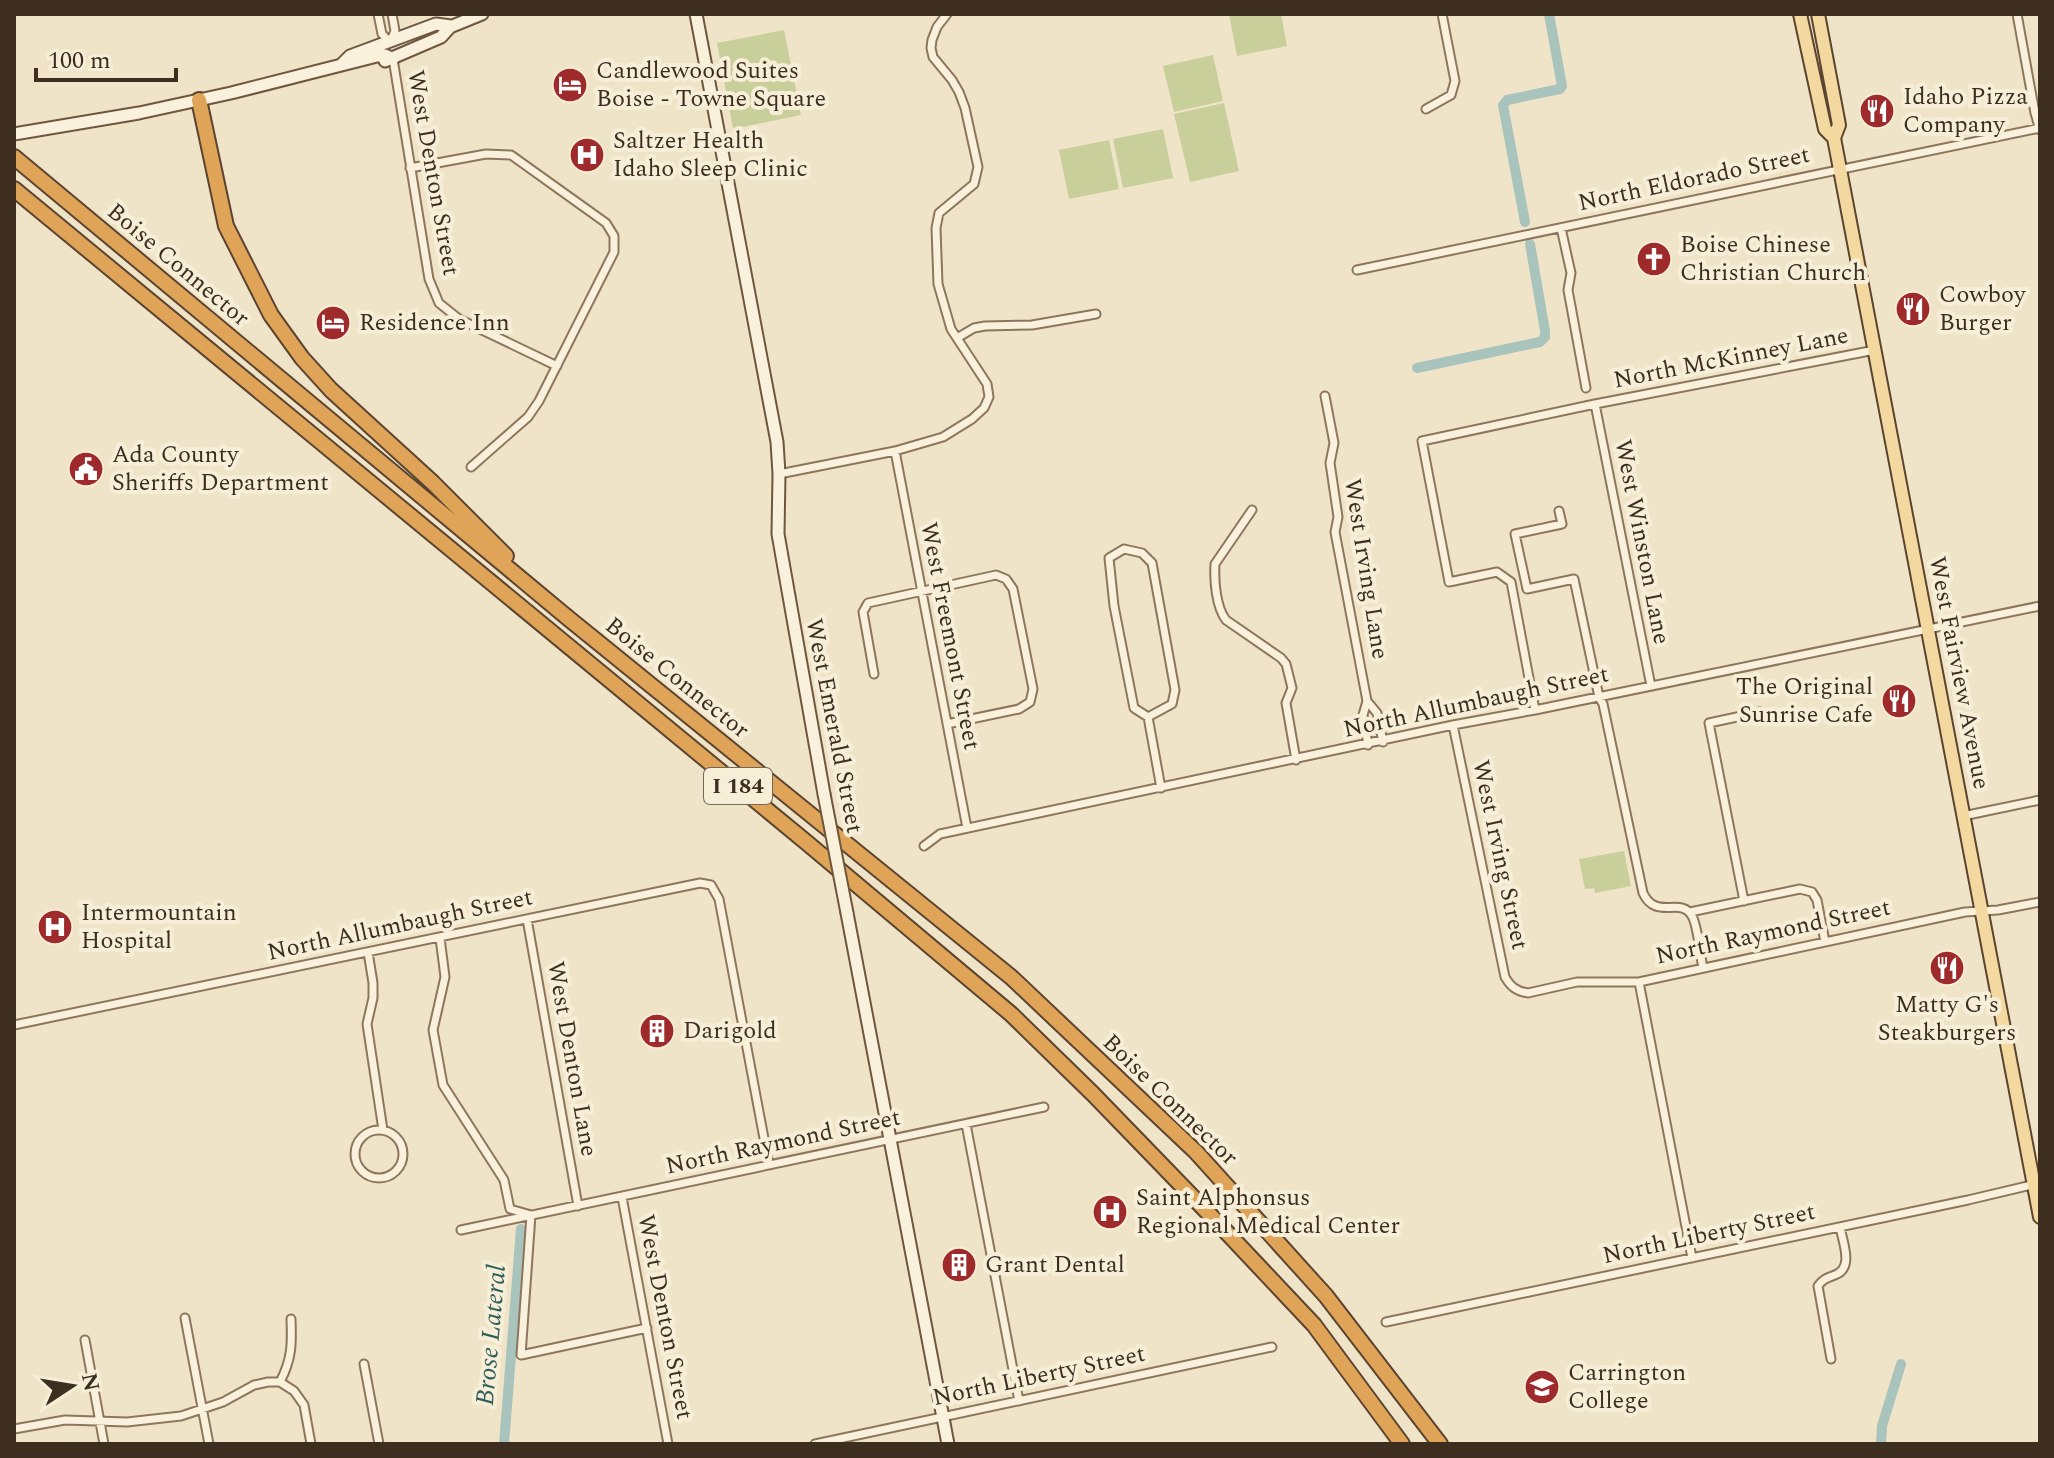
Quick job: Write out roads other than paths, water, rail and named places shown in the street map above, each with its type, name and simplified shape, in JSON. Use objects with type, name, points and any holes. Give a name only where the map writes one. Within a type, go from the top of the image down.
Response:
[{"type":"highway","points":[[199,100],[226,226],[271,315],[302,358],[331,390],[433,483],[568,618]]},
{"type":"highway","name":"Boise Connector","points":[[14,157],[568,618],[1011,977],[1191,1146],[1326,1296],[1440,1444]]},
{"type":"highway","name":"Boise Connector","points":[[14,189],[1011,1014],[1158,1160],[1314,1325],[1402,1444]]},
{"type":"main road","points":[[14,134],[199,100],[340,66],[354,70],[393,59],[441,37],[451,26],[482,14]]},
{"type":"main road","name":"West Emerald Street","points":[[696,14],[773,419],[779,474],[780,549],[948,1444]]},
{"type":"main road","name":"West Fairview Avenue","points":[[1800,14],[1825,129],[1834,138]]},
{"type":"main road","name":"West Fairview Avenue","points":[[1818,14],[1839,125],[1834,138],[1963,816],[2037,1184],[2040,1217]]},
{"type":"main road","points":[[340,66],[350,56],[436,24],[451,26]]},
{"type":"street","name":"West Denton Street","points":[[378,14],[382,34],[390,42],[395,31],[392,14]]},
{"type":"street","points":[[779,474],[935,440],[960,428],[984,408],[989,397],[987,384],[948,321],[938,284],[936,228],[939,213],[974,184],[978,167],[959,92],[933,57],[931,48],[937,27],[947,14]]},
{"type":"street","points":[[1426,109],[1451,95],[1455,81],[1442,14]]},
{"type":"street","points":[[2017,14],[2040,129]]},
{"type":"street","name":"West Denton Street","points":[[393,59],[429,279],[439,303],[459,319],[557,366]]},
{"type":"street","name":"North Eldorado Street","points":[[1357,270],[2040,129]]},
{"type":"street","points":[[410,168],[486,154],[511,155],[606,223],[614,236],[614,252],[539,401],[528,417],[471,467]]},
{"type":"street","points":[[1561,228],[1571,273],[1568,290],[1586,388]]},
{"type":"street","points":[[957,338],[974,328],[1032,325],[1096,314]]},
{"type":"street","name":"North McKinney Lane","points":[[1535,710],[1511,582],[1497,572],[1449,582],[1422,441],[1875,350]]},
{"type":"street","name":"West Irving Lane","points":[[1325,396],[1334,443],[1330,463],[1338,517],[1335,532],[1367,701],[1363,715],[1368,745]]},
{"type":"street","name":"West Winston Lane","points":[[1595,404],[1651,686]]},
{"type":"street","name":"West Freemont Street","points":[[895,451],[967,828]]},
{"type":"street","points":[[1252,510],[1215,564],[1221,614],[1286,664],[1292,688],[1286,703],[1296,760]]},
{"type":"street","points":[[1559,511],[1562,524],[1515,534],[1527,589],[1574,579],[1643,893],[1658,908],[1680,907],[1690,912],[1703,968]]},
{"type":"street","points":[[1148,717],[1172,704],[1175,690],[1152,563],[1142,553],[1124,549],[1109,558],[1114,606],[1134,708],[1148,717],[1161,788]]},
{"type":"street","points":[[874,674],[863,612],[868,603],[996,575],[1006,579],[1013,589],[1033,689],[1030,702],[1019,709],[947,724]]},
{"type":"street","name":"North Allumbaugh Street","points":[[924,846],[940,834],[967,828],[2040,606]]},
{"type":"street","name":"West Irving Lane","points":[[1367,701],[1377,713],[1383,742]]},
{"type":"street","points":[[1744,901],[1709,723],[1760,712]]},
{"type":"street","name":"West Irving Street","points":[[1453,725],[1505,977],[1514,989]]},
{"type":"street","points":[[1963,816],[2040,800]]},
{"type":"street","name":"North Allumbaugh Street","points":[[14,1025],[700,883],[711,885],[719,899],[769,1165]]},
{"type":"street","points":[[1690,912],[1800,889],[1812,892],[1817,900],[1825,942]]},
{"type":"street","name":"North Raymond Street","points":[[1514,989],[1528,993],[1577,982],[1639,982],[1965,912],[2040,902]]},
{"type":"street","name":"West Denton Lane","points":[[527,919],[578,1206]]},
{"type":"street","points":[[440,938],[445,977],[433,1030],[443,1085],[504,1180],[510,1209],[531,1215],[521,1355],[647,1328]]},
{"type":"street","points":[[368,952],[373,998],[367,1024],[383,1130]]},
{"type":"street","points":[[1639,982],[1692,1258]]},
{"type":"street","name":"North Raymond Street","points":[[461,1230],[1044,1107]]},
{"type":"street","points":[[966,1124],[1019,1401]]},
{"type":"street","points":[[383,1130],[397,1138],[403,1153],[402,1161],[393,1174],[378,1179],[370,1177],[358,1167],[354,1152],[356,1144],[367,1133],[383,1130]]},
{"type":"street","name":"North Liberty Street","points":[[1386,1322],[2037,1184]]},
{"type":"street","name":"West Denton Street","points":[[622,1197],[668,1444]]},
{"type":"street","points":[[1831,1359],[1818,1286],[1845,1267],[1840,1227]]},
{"type":"street","points":[[185,1318],[209,1444]]},
{"type":"street","points":[[280,1382],[292,1349],[291,1319]]},
{"type":"street","points":[[85,1340],[104,1444]]},
{"type":"street","name":"North Liberty Street","points":[[815,1444],[1272,1347]]},
{"type":"street","points":[[364,1364],[379,1444]]},
{"type":"street","points":[[14,1429],[65,1420],[127,1422],[181,1416],[223,1402],[254,1385],[280,1382],[294,1391],[304,1405],[311,1444]]},
{"type":"waterway","points":[[1525,222],[1503,105],[1507,100],[1560,89],[1562,86],[1549,14]]},
{"type":"waterway","points":[[1417,368],[1540,342],[1545,337],[1530,244]]},
{"type":"waterway","name":"Brose Lateral","points":[[504,1444],[521,1229]]},
{"type":"waterway","points":[[1881,1444],[1882,1426],[1901,1364]]},
{"type":"place","name":"Candlewood Suites Boise - Towne Square","points":[[570,85]]},
{"type":"place","name":"Idaho Pizza Company","points":[[1877,111]]},
{"type":"place","name":"Saltzer Health Idaho Sleep Clinic","points":[[587,155]]},
{"type":"place","name":"Boise Chinese Christian Church","points":[[1654,259]]},
{"type":"place","name":"Cowboy Burger","points":[[1913,309]]},
{"type":"place","name":"Residence Inn","points":[[333,323]]},
{"type":"place","name":"Ada County Sheriffs Department","points":[[86,469]]},
{"type":"place","name":"The Original Sunrise Cafe","points":[[1899,701]]},
{"type":"place","name":"Intermountain Hospital","points":[[55,927]]},
{"type":"place","name":"Matty G's Steakburgers","points":[[1947,968]]},
{"type":"place","name":"Darigold","points":[[657,1031]]},
{"type":"place","name":"Saint Alphonsus Regional Medical Center","points":[[1110,1212]]},
{"type":"place","name":"Grant Dental","points":[[959,1265]]},
{"type":"place","name":"Carrington College","points":[[1542,1387]]}]
